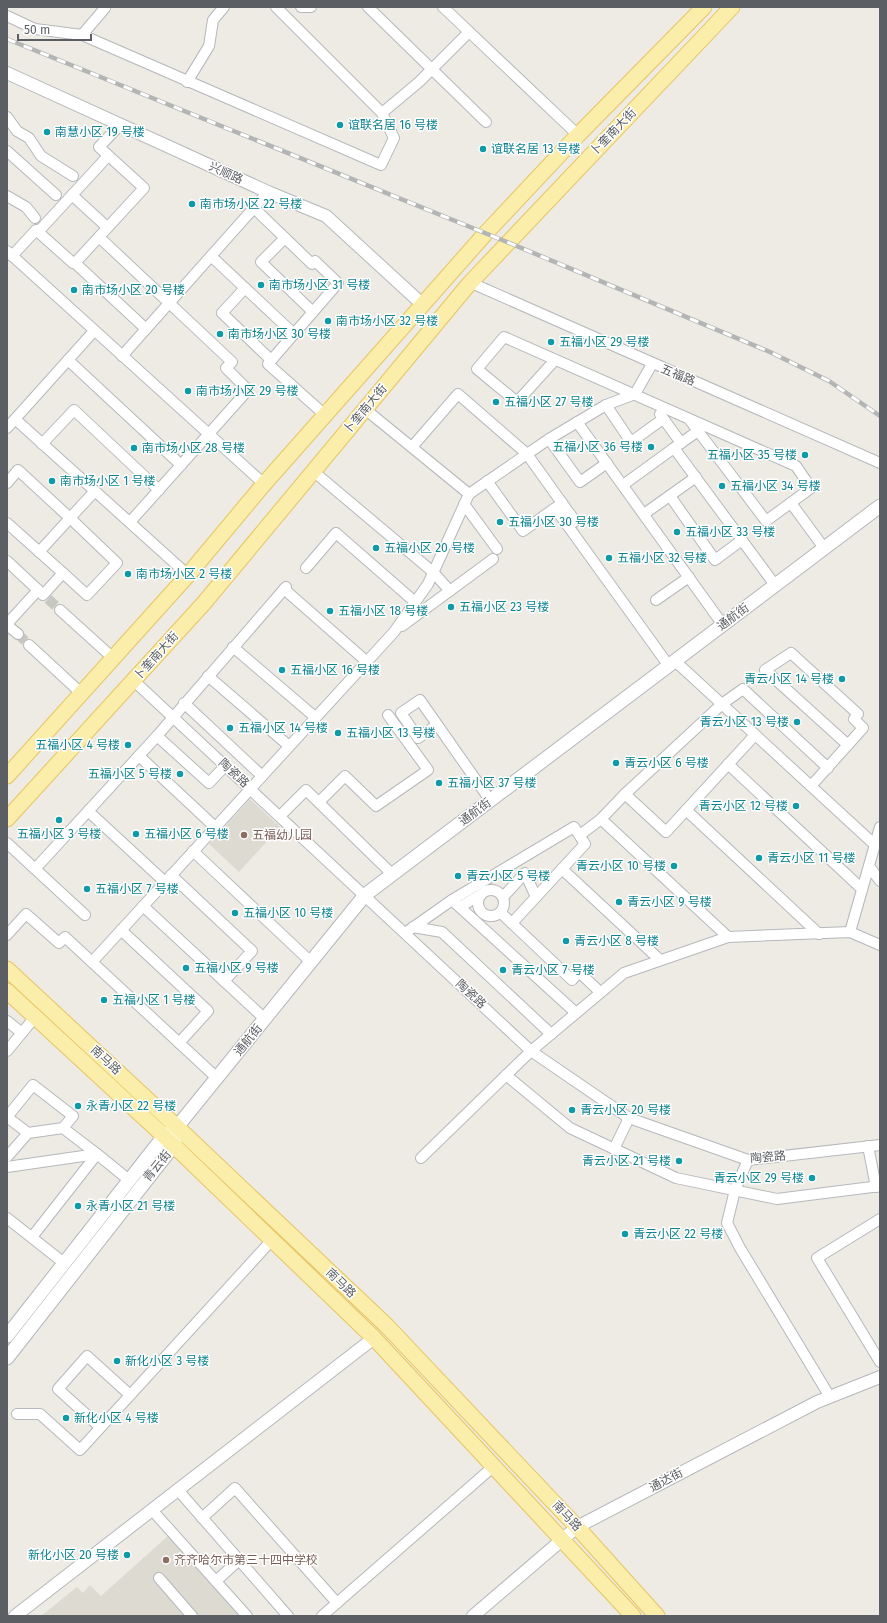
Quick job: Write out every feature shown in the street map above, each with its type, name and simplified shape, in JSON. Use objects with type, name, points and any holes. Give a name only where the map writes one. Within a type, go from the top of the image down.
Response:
[{"type":"main road","name":"卜奎南大街","points":[[7,776],[188,575],[264,484],[485,234],[578,135],[704,7]]},
{"type":"main road","name":"卜奎南大街","points":[[7,819],[204,603],[469,284],[507,242],[732,7]]},
{"type":"main road","name":"通航街","points":[[177,1127],[365,895],[880,506]]},
{"type":"main road","name":"南马路","points":[[7,969],[177,1127],[387,1326],[577,1527],[657,1616]]},
{"type":"main road","name":"南马路","points":[[7,992],[169,1140],[374,1338],[633,1616]]},
{"type":"main road","name":"青云街","points":[[7,1358],[169,1140],[177,1127]]},
{"type":"main road","name":"青云街","points":[[7,1336],[130,1180],[169,1140]]},
{"type":"street","points":[[82,35],[106,8],[104,7]]},
{"type":"street","points":[[187,82],[209,46],[213,20],[224,7]]},
{"type":"street","points":[[7,16],[35,29],[82,35],[187,82],[381,165],[394,138],[382,113],[276,7]]},
{"type":"street","points":[[301,7],[311,7]]},
{"type":"street","points":[[368,7],[486,122]]},
{"type":"street","points":[[443,7],[578,135]]},
{"type":"street","points":[[382,113],[432,69],[469,32]]},
{"type":"street","name":"兴顺路","points":[[7,74],[268,192],[326,216],[423,304]]},
{"type":"street","points":[[7,117],[18,131],[29,138],[41,156],[73,176]]},
{"type":"street","points":[[120,125],[99,147],[144,188],[74,263],[146,329]]},
{"type":"street","points":[[7,150],[56,194]]},
{"type":"street","points":[[38,232],[108,156]]},
{"type":"street","points":[[122,356],[268,192]]},
{"type":"street","points":[[72,195],[108,228]]},
{"type":"street","points":[[7,196],[26,207],[34,218]]},
{"type":"street","points":[[254,208],[312,264],[315,261],[338,283],[268,364],[325,415]]},
{"type":"street","points":[[73,263],[36,230],[10,253],[264,484]]},
{"type":"street","points":[[99,237],[232,362],[226,368],[248,390],[130,522]]},
{"type":"street","points":[[285,238],[261,262],[313,312]]},
{"type":"street","points":[[211,256],[294,334]]},
{"type":"street","name":"五福路","points":[[476,285],[652,364],[880,463]]},
{"type":"street","points":[[245,288],[222,313],[271,360]]},
{"type":"street","points":[[7,428],[94,331]]},
{"type":"street","points":[[555,360],[516,402],[477,369],[504,337],[796,466],[811,488],[766,521],[689,419]]},
{"type":"street","points":[[68,360],[181,466]]},
{"type":"street","points":[[92,962],[394,632],[428,584],[469,494],[549,439],[577,422],[606,405],[635,394],[652,364]]},
{"type":"street","points":[[412,447],[458,394],[527,454],[558,506],[568,526],[672,663],[722,704],[877,849]]},
{"type":"street","points":[[650,401],[663,419],[696,478],[775,585]]},
{"type":"street","points":[[606,405],[631,442],[663,419]]},
{"type":"street","points":[[365,409],[469,494]]},
{"type":"street","points":[[42,444],[74,410],[159,490]]},
{"type":"street","points":[[15,419],[188,575]]},
{"type":"street","points":[[577,422],[723,625]]},
{"type":"street","points":[[623,485],[698,430]]},
{"type":"street","points":[[549,439],[580,482],[606,463]]},
{"type":"street","points":[[7,483],[18,470],[117,563],[87,595],[7,523]]},
{"type":"street","points":[[313,471],[433,572],[450,591]]},
{"type":"street","points":[[644,514],[696,478]]},
{"type":"street","points":[[487,481],[524,531],[558,506]]},
{"type":"street","points":[[39,552],[95,491]]},
{"type":"street","points":[[670,496],[715,560],[742,540]]},
{"type":"street","points":[[791,503],[824,548]]},
{"type":"street","points":[[394,632],[450,591],[495,554],[464,504]]},
{"type":"street","points":[[306,568],[336,533],[415,602]]},
{"type":"street","points":[[7,561],[43,595]]},
{"type":"street","points":[[18,634],[7,625],[43,595],[63,573]]},
{"type":"street","points":[[656,600],[689,577]]},
{"type":"street","points":[[35,869],[174,718],[184,703],[285,588],[366,661]]},
{"type":"street","points":[[60,610],[113,658]]},
{"type":"street","points":[[29,645],[81,693]]},
{"type":"street","points":[[234,647],[315,717]]},
{"type":"street","points":[[811,786],[828,768],[863,728],[854,719],[858,714],[791,653],[765,670],[848,745]]},
{"type":"street","points":[[208,676],[289,746]]},
{"type":"street","name":"陶瓷路","points":[[133,680],[365,895],[409,930],[531,1051],[629,1118],[748,1160],[880,1145]]},
{"type":"street","points":[[580,836],[601,819],[625,794],[722,704],[743,689],[828,768]]},
{"type":"street","points":[[184,703],[262,776]]},
{"type":"street","points":[[318,802],[345,776],[376,806],[428,770],[388,715]]},
{"type":"street","points":[[437,725],[490,800]]},
{"type":"street","points":[[625,794],[666,832],[755,734]]},
{"type":"street","points":[[157,736],[209,783],[225,766]]},
{"type":"street","points":[[139,756],[215,827]]},
{"type":"street","points":[[728,764],[862,889]]},
{"type":"street","points":[[280,816],[306,790],[392,874]]},
{"type":"street","points":[[686,810],[819,934]]},
{"type":"street","points":[[88,811],[252,951],[224,981]]},
{"type":"street","points":[[601,819],[728,937]]},
{"type":"street","points":[[409,930],[456,903],[574,827],[585,844],[512,923]]},
{"type":"street","points":[[850,932],[870,863],[877,849],[880,827]]},
{"type":"street","points":[[7,843],[85,915]]},
{"type":"street","points":[[193,851],[311,962]]},
{"type":"street","points":[[870,863],[880,881]]},
{"type":"street","points":[[562,870],[660,960]]},
{"type":"street","points":[[480,895],[478,904],[482,912],[485,915],[493,916],[501,912],[504,905],[503,897],[525,873],[536,897]]},
{"type":"street","points":[[456,903],[492,890],[503,897]]},
{"type":"street","points":[[456,903],[576,1013]]},
{"type":"street","points":[[143,906],[265,1019]]},
{"type":"street","points":[[501,912],[572,980],[579,972],[600,992]]},
{"type":"street","points":[[7,935],[26,914],[59,943],[65,937],[217,1078]]},
{"type":"street","points":[[122,930],[208,1011],[179,1043]]},
{"type":"street","points":[[409,930],[442,932],[551,1034]]},
{"type":"street","points":[[421,1158],[531,1051],[624,972],[728,937],[850,932],[880,945]]},
{"type":"street","points":[[7,1051],[35,1017]]},
{"type":"street","points":[[7,1021],[22,1033]]},
{"type":"street","points":[[506,1075],[570,1128],[676,1178],[777,1199],[878,1187],[868,1146]]},
{"type":"street","points":[[7,1157],[28,1133],[63,1128],[73,1116],[33,1085],[7,1117],[28,1133]]},
{"type":"street","points":[[614,1149],[629,1118]]},
{"type":"street","points":[[63,1128],[130,1180]]},
{"type":"street","points":[[7,1167],[97,1154]]},
{"type":"street","points":[[32,1237],[97,1154]]},
{"type":"street","points":[[748,1160],[735,1190],[727,1223],[740,1248],[830,1397]]},
{"type":"street","points":[[7,1218],[64,1263]]},
{"type":"street","points":[[880,1219],[817,1258],[880,1362]]},
{"type":"street","points":[[17,1414],[40,1414],[80,1450],[272,1240]]},
{"type":"street","points":[[15,1616],[374,1338]]},
{"type":"street","points":[[100,1427],[58,1389],[87,1356],[130,1395]]},
{"type":"street","name":"通达街","points":[[473,1616],[577,1527],[810,1406],[880,1377]]},
{"type":"street","points":[[322,1616],[494,1466]]},
{"type":"street","points":[[202,1518],[235,1488],[337,1603]]},
{"type":"street","points":[[178,1490],[288,1616]]},
{"type":"street","points":[[152,1510],[247,1616]]},
{"type":"street","points":[[216,1581],[239,1560]]},
{"type":"street","points":[[158,1578],[192,1616]]},
{"type":"shaded area","name":"五福幼儿园","points":[[250,799],[280,827],[239,872],[209,844]]},
{"type":"shaded area","name":"齐齐哈尔市第三十四中学校","points":[[169,1535],[241,1616],[41,1616],[77,1587],[83,1593],[90,1585],[101,1596]]},
{"type":"tunnel","points":[[48,599],[60,610]]},
{"type":"tunnel","points":[[18,634],[29,645]]},
{"type":"railway","points":[[7,39],[507,242],[770,352],[829,381],[880,416]]},
{"type":"place","name":"谊联名居 16 号楼","points":[[340,125]]},
{"type":"place","name":"南慧小区 19 号楼","points":[[47,132]]},
{"type":"place","name":"谊联名居 13 号楼","points":[[483,149]]},
{"type":"place","name":"南市场小区 22 号楼","points":[[192,204]]},
{"type":"place","name":"南市场小区 31 号楼","points":[[261,285]]},
{"type":"place","name":"南市场小区 20 号楼","points":[[74,290]]},
{"type":"place","name":"南市场小区 32 号楼","points":[[328,321]]},
{"type":"place","name":"南市场小区 30 号楼","points":[[220,334]]},
{"type":"place","name":"五福小区 29 号楼","points":[[551,342]]},
{"type":"place","name":"南市场小区 29 号楼","points":[[188,391]]},
{"type":"place","name":"五福小区 27 号楼","points":[[496,402]]},
{"type":"place","name":"五福小区 36 号楼","points":[[651,447]]},
{"type":"place","name":"南市场小区 28 号楼","points":[[134,448]]},
{"type":"place","name":"五福小区 35 号楼","points":[[805,455]]},
{"type":"place","name":"南市场小区 1 号楼","points":[[52,481]]},
{"type":"place","name":"五福小区 34 号楼","points":[[722,486]]},
{"type":"place","name":"五福小区 30 号楼","points":[[500,522]]},
{"type":"place","name":"五福小区 33 号楼","points":[[677,532]]},
{"type":"place","name":"五福小区 20 号楼","points":[[376,548]]},
{"type":"place","name":"五福小区 32 号楼","points":[[609,558]]},
{"type":"place","name":"南市场小区 2 号楼","points":[[128,574]]},
{"type":"place","name":"五福小区 23 号楼","points":[[451,607]]},
{"type":"place","name":"五福小区 18 号楼","points":[[330,611]]},
{"type":"place","name":"五福小区 16 号楼","points":[[282,670]]},
{"type":"place","name":"青云小区 14 号楼","points":[[842,679]]},
{"type":"place","name":"青云小区 13 号楼","points":[[797,722]]},
{"type":"place","name":"五福小区 14 号楼","points":[[230,728]]},
{"type":"place","name":"五福小区 13 号楼","points":[[338,733]]},
{"type":"place","name":"五福小区 4 号楼","points":[[128,745]]},
{"type":"place","name":"青云小区 6 号楼","points":[[616,763]]},
{"type":"place","name":"五福小区 5 号楼","points":[[180,774]]},
{"type":"place","name":"五福小区 37 号楼","points":[[439,783]]},
{"type":"place","name":"青云小区 12 号楼","points":[[796,806]]},
{"type":"place","name":"五福小区 3 号楼","points":[[59,820]]},
{"type":"place","name":"五福小区 6 号楼","points":[[136,834]]},
{"type":"place","name":"五福幼儿园","points":[[244,835]]},
{"type":"place","name":"青云小区 11 号楼","points":[[759,858]]},
{"type":"place","name":"青云小区 10 号楼","points":[[674,866]]},
{"type":"place","name":"青云小区 5 号楼","points":[[458,876]]},
{"type":"place","name":"五福小区 7 号楼","points":[[87,889]]},
{"type":"place","name":"青云小区 9 号楼","points":[[619,902]]},
{"type":"place","name":"五福小区 10 号楼","points":[[235,913]]},
{"type":"place","name":"青云小区 8 号楼","points":[[566,941]]},
{"type":"place","name":"五福小区 9 号楼","points":[[186,968]]},
{"type":"place","name":"青云小区 7 号楼","points":[[503,970]]},
{"type":"place","name":"五福小区 1 号楼","points":[[104,1000]]},
{"type":"place","name":"永青小区 22 号楼","points":[[78,1106]]},
{"type":"place","name":"青云小区 20 号楼","points":[[572,1110]]},
{"type":"place","name":"青云小区 21 号楼","points":[[679,1161]]},
{"type":"place","name":"青云小区 29 号楼","points":[[812,1178]]},
{"type":"place","name":"永青小区 21 号楼","points":[[78,1206]]},
{"type":"place","name":"青云小区 22 号楼","points":[[625,1234]]},
{"type":"place","name":"新化小区 3 号楼","points":[[117,1361]]},
{"type":"place","name":"新化小区 4 号楼","points":[[66,1418]]},
{"type":"place","name":"新化小区 20 号楼","points":[[127,1555]]},
{"type":"place","name":"齐齐哈尔市第三十四中学校","points":[[166,1560]]}]
